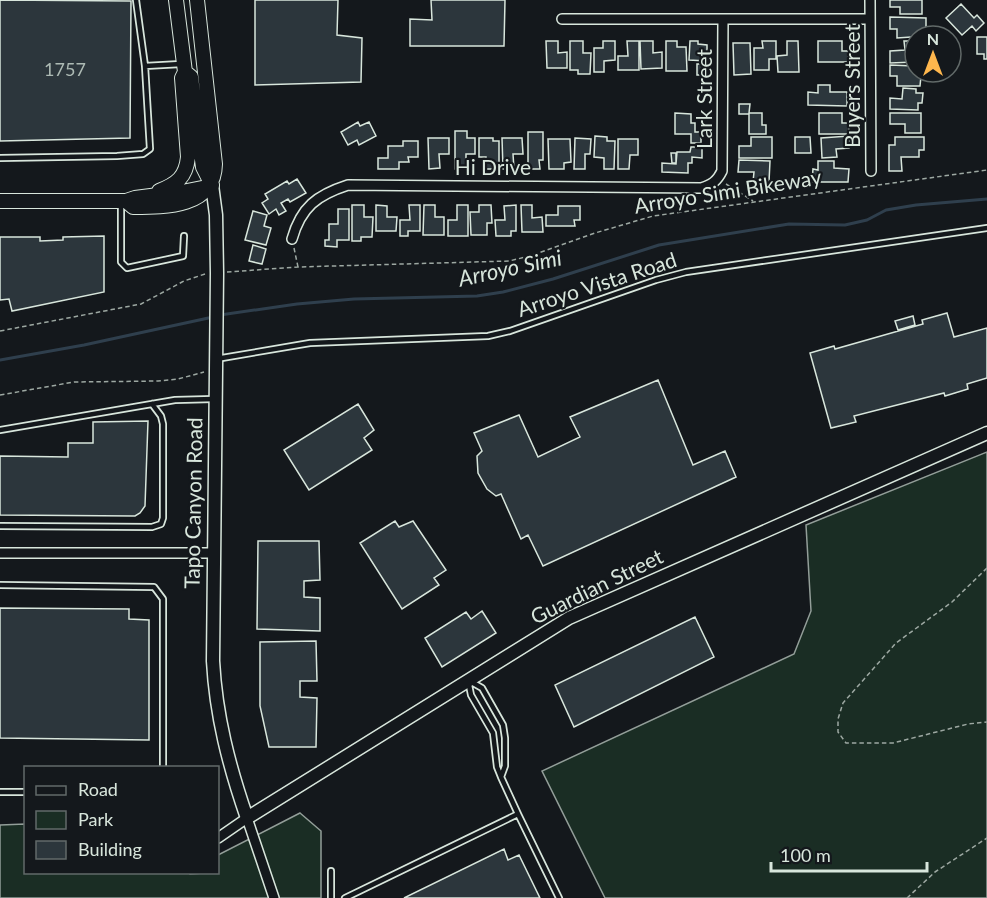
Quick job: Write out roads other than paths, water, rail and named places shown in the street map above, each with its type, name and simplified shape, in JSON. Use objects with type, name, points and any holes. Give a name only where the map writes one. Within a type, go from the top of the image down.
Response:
[{"type":"main road","name":"Tapo Canyon Road","points":[[176,0],[185,68],[191,77],[203,167],[212,185]]},
{"type":"main road","name":"Tapo Canyon Road","points":[[197,0],[216,164],[212,185]]},
{"type":"main road","points":[[147,196],[174,185],[183,177],[187,169],[182,78],[185,68]]},
{"type":"main road","points":[[0,201],[124,201],[212,185]]},
{"type":"main road","points":[[124,201],[133,207],[190,201],[204,194],[212,185]]},
{"type":"street","name":"Buyers Street","points":[[870,0],[871,171]]},
{"type":"street","name":"Lark Street","points":[[718,179],[722,171],[723,154],[723,18]]},
{"type":"street","points":[[561,19],[870,19]]},
{"type":"street","name":"Hi Drive","points":[[292,239],[296,225],[313,202],[327,192],[348,185],[701,188],[718,179]]},
{"type":"street","name":"Tapo Canyon Road","points":[[212,185],[216,215],[212,278],[216,359],[213,661],[218,716],[247,818]]},
{"type":"street","name":"Guardian Street","points":[[219,837],[468,680],[578,614],[987,433]]},
{"type":"street","points":[[0,553],[214,553]]},
{"type":"street","points":[[247,818],[274,898]]},
{"type":"lane","points":[[0,158],[117,156],[147,152],[150,149],[145,66],[136,0]]},
{"type":"lane","points":[[145,66],[185,68]]},
{"type":"lane","points":[[124,201],[121,262],[127,268],[183,256],[184,236]]},
{"type":"lane","name":"Arroyo Vista Road","points":[[216,359],[310,343],[488,336],[510,331],[656,280],[686,272],[987,228]]},
{"type":"lane","points":[[0,430],[175,400],[216,399]]},
{"type":"lane","points":[[0,526],[152,527],[161,524],[163,518],[163,424],[153,404]]},
{"type":"lane","points":[[0,585],[154,587],[163,599],[163,766]]},
{"type":"lane","points":[[468,680],[471,696],[494,733],[497,766],[501,777],[559,898]]},
{"type":"lane","points":[[468,680],[482,688],[503,725],[506,766],[501,777]]},
{"type":"lane","points":[[0,792],[24,792]]},
{"type":"lane","points":[[345,898],[518,814]]},
{"type":"lane","points":[[331,871],[331,898]]},
{"type":"waterway","name":"Arroyo Simi","points":[[220,315],[354,299],[477,296],[553,279],[659,245],[789,224],[845,225],[867,220],[886,210],[987,199]]},
{"type":"waterway","name":"Arroyo Simi","points":[[0,360],[84,345],[213,317]]}]
